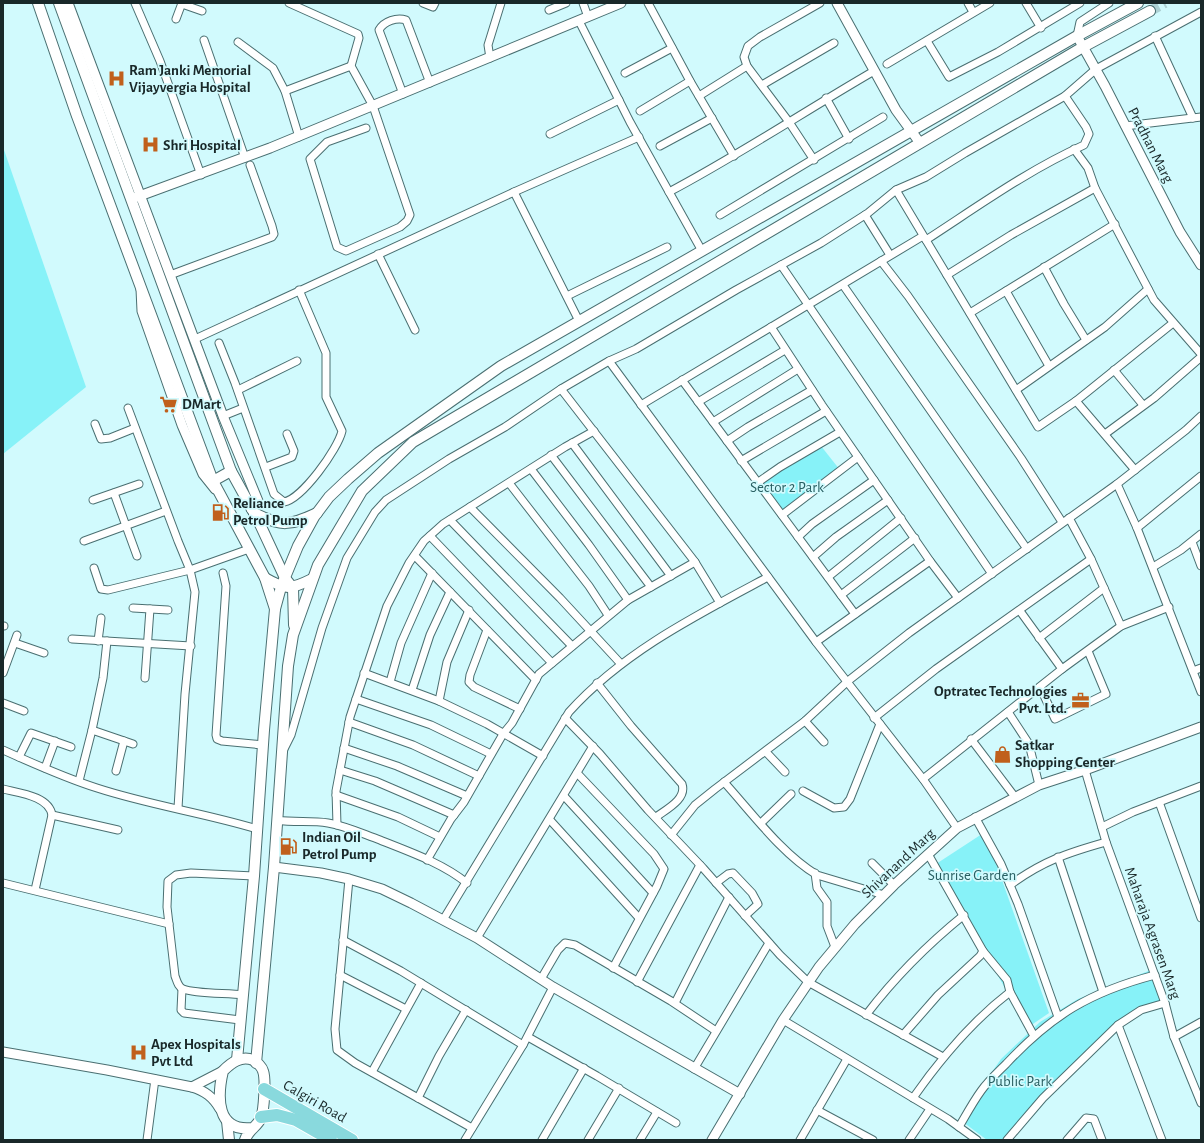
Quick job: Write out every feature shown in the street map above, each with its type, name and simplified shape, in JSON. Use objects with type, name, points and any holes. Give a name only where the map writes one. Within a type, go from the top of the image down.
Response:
[{"type":"main road","points":[[38,3],[141,288],[213,481],[218,493],[265,578],[275,609]]},
{"type":"main road","points":[[59,3],[136,197],[232,471],[252,511],[283,582]]},
{"type":"main road","points":[[237,1060],[254,876],[263,745],[275,609],[283,582],[298,546],[318,512],[348,479],[378,453],[501,366],[912,132],[1077,36],[1138,3]]},
{"type":"main road","points":[[256,1063],[274,867],[288,666],[293,636],[312,579],[330,543],[362,491],[413,442],[1083,47],[1150,11]]},
{"type":"main road","points":[[213,481],[232,471]]},
{"type":"main road","points":[[252,511],[269,520],[285,524],[296,523],[318,512]]},
{"type":"main road","points":[[265,578],[283,582],[293,588]]},
{"type":"main road","points":[[293,588],[312,579]]},
{"type":"main road","points":[[293,588],[293,636]]},
{"type":"main road","points":[[229,1140],[227,1122],[220,1109],[222,1071],[237,1060],[244,1058],[256,1063],[263,1071],[264,1089],[261,1117],[247,1134],[245,1140]]},
{"type":"main road","name":"Calgiri Road","points":[[264,1089],[352,1140]]},
{"type":"main road","name":"Calgiri Road","points":[[261,1117],[277,1115],[296,1120],[331,1140]]},
{"type":"main road","points":[[227,1122],[236,1127],[252,1128]]},
{"type":"street","points":[[68,3],[136,197],[170,275],[223,416],[258,501],[252,511]]},
{"type":"street","points":[[135,3],[160,61],[201,175]]},
{"type":"street","points":[[176,19],[182,3],[202,11]]},
{"type":"street","points":[[289,3],[358,34],[359,38],[351,66],[374,106],[410,215],[407,221],[400,227],[346,251],[337,247],[310,159],[327,142],[366,128]]},
{"type":"street","points":[[424,3],[434,5],[429,14]]},
{"type":"street","points":[[490,58],[488,45],[501,3]]},
{"type":"street","points":[[548,10],[566,3]]},
{"type":"street","points":[[583,3],[588,17]]},
{"type":"street","points":[[136,197],[248,161],[299,137],[579,21],[608,6],[621,3]]},
{"type":"street","points":[[648,3],[690,81],[734,156]]},
{"type":"street","points":[[814,160],[789,122],[747,66],[744,57],[748,46],[778,26],[820,3]]},
{"type":"street","points":[[837,3],[896,110],[920,143]]},
{"type":"street","points":[[968,3],[973,12]]},
{"type":"street","points":[[887,64],[990,3]]},
{"type":"street","points":[[1026,3],[1041,28]]},
{"type":"street","points":[[927,41],[949,77],[1041,28],[1080,3]]},
{"type":"street","points":[[1077,36],[1080,22],[1109,3]]},
{"type":"street","points":[[281,757],[292,735],[322,628],[342,570],[355,542],[375,512],[386,500],[404,487],[505,427],[561,388],[609,361],[636,349],[821,243],[865,215],[896,190],[926,177],[1065,96],[1096,70],[1155,36],[1200,15]]},
{"type":"street","points":[[403,94],[379,30],[381,26],[394,19],[401,18],[406,20],[430,83]]},
{"type":"street","points":[[579,21],[619,100],[702,251]]},
{"type":"street","name":"Pradhan Marg","points":[[1077,36],[1180,232],[1201,265]]},
{"type":"street","points":[[1125,126],[1197,117],[1155,36]]},
{"type":"street","points":[[170,275],[272,237],[274,234],[204,40]]},
{"type":"street","points":[[238,42],[274,68],[285,91],[299,137]]},
{"type":"street","points":[[762,85],[834,43]]},
{"type":"street","points":[[625,73],[672,48]]},
{"type":"street","points":[[285,91],[351,66]]},
{"type":"street","points":[[699,96],[747,66]]},
{"type":"street","points":[[669,192],[734,156],[826,98],[874,71]]},
{"type":"street","points":[[640,111],[690,81]]},
{"type":"street","points":[[641,404],[843,285],[890,255],[925,238],[1024,178],[1074,149],[1084,145],[1089,134],[1086,127],[1065,96]]},
{"type":"street","points":[[826,98],[849,139]]},
{"type":"street","points":[[550,134],[619,100]]},
{"type":"street","points":[[660,146],[712,118]]},
{"type":"street","points":[[720,215],[883,118]]},
{"type":"street","points":[[195,339],[514,192],[639,137]]},
{"type":"street","points":[[1074,149],[1088,168],[1096,188],[1154,300],[1201,356],[1143,405],[1105,434]]},
{"type":"street","points":[[947,275],[1011,234],[1096,188]]},
{"type":"street","points":[[896,190],[1038,427],[1076,401],[1173,323]]},
{"type":"street","points":[[514,192],[579,322]]},
{"type":"street","points":[[865,215],[890,255]]},
{"type":"street","points":[[970,313],[1115,224]]},
{"type":"street","points":[[567,296],[667,247]]},
{"type":"street","points":[[378,254],[415,330]]},
{"type":"street","points":[[881,261],[908,296],[1091,559],[1121,626]]},
{"type":"street","points":[[781,266],[992,574]]},
{"type":"street","points":[[1044,267],[1086,340]]},
{"type":"street","points":[[843,285],[1027,549]]},
{"type":"street","points":[[141,288],[142,311],[182,425],[203,474],[218,493]]},
{"type":"street","points":[[1016,390],[1105,327],[1148,289]]},
{"type":"street","points":[[219,343],[238,390],[243,408],[266,467],[274,494],[284,502],[290,501],[304,489],[320,469],[337,444],[342,431],[326,397],[326,352],[299,290]]},
{"type":"street","points":[[1006,291],[1049,366]]},
{"type":"street","points":[[771,327],[840,432],[930,561],[958,598]]},
{"type":"street","points":[[698,402],[785,350]]},
{"type":"street","points":[[238,390],[297,361]]},
{"type":"street","points":[[609,361],[816,642],[848,681],[874,718],[923,779],[957,828]]},
{"type":"street","points":[[713,422],[798,370]]},
{"type":"street","points":[[1114,370],[1143,405]]},
{"type":"street","points":[[682,380],[855,614]]},
{"type":"street","points":[[561,388],[695,562],[720,603]]},
{"type":"street","points":[[727,441],[748,427],[812,390]]},
{"type":"street","points":[[1076,401],[1136,470]]},
{"type":"street","points":[[128,408],[166,511],[190,570],[195,592],[191,646],[185,694],[178,808]]},
{"type":"street","points":[[223,416],[243,408]]},
{"type":"street","points":[[742,461],[826,411]]},
{"type":"street","points":[[671,834],[695,805],[805,721],[848,681],[910,633],[1136,470],[1201,416]]},
{"type":"street","points":[[95,424],[101,439],[110,438],[135,428]]},
{"type":"street","points":[[337,825],[336,795],[349,722],[387,606],[414,556],[430,536],[450,520],[551,455],[594,431]]},
{"type":"street","points":[[757,483],[840,432]]},
{"type":"street","points":[[266,467],[292,457],[294,450],[287,434]]},
{"type":"street","points":[[572,443],[671,576]]},
{"type":"street","points":[[551,455],[650,587]]},
{"type":"street","points":[[782,516],[858,457]]},
{"type":"street","points":[[531,468],[628,600]]},
{"type":"street","points":[[1137,528],[1201,476]]},
{"type":"street","points":[[798,537],[812,524],[874,480]]},
{"type":"street","points":[[508,483],[589,586],[608,615]]},
{"type":"street","points":[[93,500],[139,484]]},
{"type":"street","points":[[1117,484],[1137,528],[1201,692]]},
{"type":"street","points":[[114,493],[138,556]]},
{"type":"street","points":[[813,557],[848,528],[888,500]]},
{"type":"street","points":[[470,507],[621,664]]},
{"type":"street","points":[[84,541],[166,511]]},
{"type":"street","points":[[828,577],[900,518]]},
{"type":"street","points":[[450,520],[572,646]]},
{"type":"street","points":[[1153,568],[1192,542],[1201,534]]},
{"type":"street","points":[[430,536],[552,663]]},
{"type":"street","points":[[841,595],[915,538]]},
{"type":"street","points":[[1192,542],[1201,566]]},
{"type":"street","points":[[94,568],[101,589],[104,590],[190,570],[249,549]]},
{"type":"street","points":[[414,556],[469,610],[536,680]]},
{"type":"street","points":[[874,718],[936,669],[1020,611],[1091,559]]},
{"type":"street","points":[[816,642],[930,561]]},
{"type":"street","points":[[427,860],[503,734],[512,723],[539,674],[591,632],[608,615],[628,600],[695,562]]},
{"type":"street","points":[[223,573],[226,586],[216,734],[218,739],[222,741],[263,745]]},
{"type":"street","points":[[390,682],[401,643],[432,573]]},
{"type":"street","points":[[443,920],[467,883],[565,718],[586,693],[621,664],[674,630],[768,577]]},
{"type":"street","points":[[1039,638],[1104,588]]},
{"type":"street","points":[[412,690],[430,635],[450,592]]},
{"type":"street","points":[[133,608],[168,610]]},
{"type":"street","points":[[923,779],[971,739],[1121,626],[1169,608]]},
{"type":"street","points":[[145,678],[146,643],[150,609]]},
{"type":"street","points":[[439,701],[447,662],[469,610]]},
{"type":"street","points":[[1020,611],[1062,669]]},
{"type":"street","points":[[98,641],[101,618]]},
{"type":"street","points":[[487,630],[469,682],[474,687],[520,709]]},
{"type":"street","points":[[3,673],[16,639],[44,652]]},
{"type":"street","points":[[72,639],[191,646]]},
{"type":"street","points":[[79,781],[103,678],[107,641]]},
{"type":"street","points":[[1040,687],[1055,718],[1106,694],[1088,651]]},
{"type":"street","points":[[1193,671],[1201,668]]},
{"type":"street","points":[[364,674],[390,682],[439,701],[487,724],[543,756]]},
{"type":"street","points":[[597,683],[631,726],[682,784],[684,789],[683,795],[656,818]]},
{"type":"street","points":[[356,699],[432,725],[491,754]]},
{"type":"street","points":[[3,703],[24,711]]},
{"type":"street","points":[[1008,712],[1030,744],[1039,785]]},
{"type":"street","points":[[565,718],[593,746],[769,943],[808,982],[943,1057]]},
{"type":"street","points":[[805,721],[824,742]]},
{"type":"street","points":[[349,722],[442,757],[479,776]]},
{"type":"street","points":[[803,791],[834,808],[844,807],[850,799],[880,724]]},
{"type":"street","name":"Shivanand Marg","points":[[712,1140],[783,1020],[808,982],[835,947],[855,924],[894,885],[957,828],[975,817],[1039,785],[1085,770],[1201,727]]},
{"type":"street","points":[[92,730],[134,744]]},
{"type":"street","points":[[19,757],[31,733],[71,747]]},
{"type":"street","points":[[971,739],[1016,797]]},
{"type":"street","points":[[45,768],[55,741]]},
{"type":"street","points":[[116,771],[124,741]]},
{"type":"street","points":[[477,938],[550,820],[593,746]]},
{"type":"street","points":[[344,748],[398,766],[467,796]]},
{"type":"street","points":[[3,750],[79,781],[130,798],[178,808],[257,829]]},
{"type":"street","points":[[766,752],[786,772]]},
{"type":"street","points":[[340,770],[375,781],[454,815]]},
{"type":"street","name":"Maharaja Agrasen Marg","points":[[1085,770],[1106,842],[1165,1003],[1174,1037],[1193,1087],[1201,1103]]},
{"type":"street","points":[[577,773],[654,854],[664,870],[613,968]]},
{"type":"street","points":[[724,782],[782,846],[808,870],[884,895]]},
{"type":"street","points":[[3,789],[43,801],[51,808],[52,815],[35,890]]},
{"type":"street","points":[[1102,827],[1133,812],[1200,789]]},
{"type":"street","points":[[761,823],[791,794]]},
{"type":"street","points":[[336,795],[398,817],[440,837]]},
{"type":"street","points":[[564,796],[653,893]]},
{"type":"street","points":[[1159,802],[1201,918]]},
{"type":"street","points":[[52,815],[118,830]]},
{"type":"street","points":[[975,817],[1010,885],[1018,904],[1058,1017]]},
{"type":"street","points":[[277,820],[290,822],[327,822],[337,825],[427,860],[453,872],[467,883]]},
{"type":"street","points":[[550,820],[639,918]]},
{"type":"street","points":[[1010,885],[1035,868],[1058,857],[1106,842]]},
{"type":"street","points":[[928,854],[964,915],[983,951],[1007,980],[1010,992],[1034,1036]]},
{"type":"street","points":[[1058,857],[1103,992]]},
{"type":"street","points":[[872,863],[894,885]]},
{"type":"street","points":[[637,982],[700,865]]},
{"type":"street","points":[[274,867],[322,873],[349,879],[382,889],[411,903],[477,938],[553,987],[740,1094]]},
{"type":"street","points":[[240,1020],[184,1013],[181,1010],[182,989],[179,986],[175,976],[167,907],[168,881],[176,875],[191,873],[254,876]]},
{"type":"street","points":[[716,883],[728,874],[733,873],[737,877],[758,904],[745,916]]},
{"type":"street","points":[[815,873],[817,888],[827,902],[826,919],[835,947]]},
{"type":"street","points":[[349,879],[335,1029],[337,1050],[354,1063],[472,1128]]},
{"type":"street","points":[[3,883],[169,924]]},
{"type":"street","points":[[675,1003],[729,897]]},
{"type":"street","points":[[866,1015],[888,987],[916,956],[964,915]]},
{"type":"street","points":[[343,940],[421,983],[523,1045]]},
{"type":"street","points":[[541,978],[558,950],[565,943],[575,945],[675,1003],[716,1031]]},
{"type":"street","points":[[694,1069],[769,943]]},
{"type":"street","points":[[903,1035],[938,995],[980,956],[983,951]]},
{"type":"street","points":[[340,975],[406,1010]]},
{"type":"street","points":[[959,1127],[982,1090],[1034,1036],[1058,1017],[1085,1000],[1103,992],[1126,983],[1155,975]]},
{"type":"street","points":[[372,1072],[421,983]]},
{"type":"street","points":[[465,1140],[528,1038],[553,987]]},
{"type":"street","points":[[182,989],[243,995]]},
{"type":"street","points":[[913,1098],[952,1045],[993,1005],[1010,992]]},
{"type":"street","points":[[1007,1140],[1043,1098],[1118,1025],[1141,1010],[1165,1003]]},
{"type":"street","points":[[418,1098],[439,1056],[466,1010]]},
{"type":"street","points":[[783,1020],[913,1098],[977,1140]]},
{"type":"street","points":[[1174,1037],[1201,1022]]},
{"type":"street","points":[[1118,1025],[1162,1140]]},
{"type":"street","points":[[528,1038],[584,1068],[676,1123]]},
{"type":"street","points":[[3,1052],[192,1087],[204,1091],[210,1095],[215,1099],[220,1109]]},
{"type":"street","points":[[800,1140],[848,1059]]},
{"type":"street","points":[[542,1140],[584,1068]]},
{"type":"street","points":[[192,1087],[222,1071]]},
{"type":"street","points":[[147,1140],[155,1079]]},
{"type":"street","points":[[1193,1087],[1201,1084]]},
{"type":"street","points":[[588,1140],[618,1088]]},
{"type":"street","points":[[909,1140],[930,1109]]},
{"type":"street","points":[[817,1110],[873,1140]]},
{"type":"street","points":[[640,1140],[657,1112]]},
{"type":"street","points":[[1067,1140],[1086,1118],[1090,1118],[1094,1119],[1102,1140]]},
{"type":"green space","points":[[3,147],[86,387],[3,454]]},
{"type":"green space","name":"Sector 2 Park","points":[[821,446],[840,470],[782,514],[759,483]]},
{"type":"green space","name":"Sunrise Garden","points":[[985,832],[1049,1013],[1027,1028],[936,864]]},
{"type":"green space","name":"Public Park","points":[[1151,970],[1162,1004],[1116,1024],[1081,1055],[1007,1140],[987,1140],[959,1119],[1001,1059],[1040,1022],[1078,999]]},
{"type":"tunnel","points":[[1150,11],[1165,3]]},
{"type":"place","name":"Ram Janki Memorial Vijayvergia Hospital","points":[[116,79]]},
{"type":"place","name":"Shri Hospital","points":[[150,145]]},
{"type":"place","name":"DMart","points":[[169,404]]},
{"type":"place","name":"Reliance Petrol Pump","points":[[220,512]]},
{"type":"place","name":"Optratec Technologies Pvt. Ltd.","points":[[1080,700]]},
{"type":"place","name":"Satkar Shopping Center","points":[[1002,754]]},
{"type":"place","name":"Indian Oil Petrol Pump","points":[[289,846]]},
{"type":"place","name":"Apex Hospitals Pvt Ltd","points":[[138,1053]]}]
